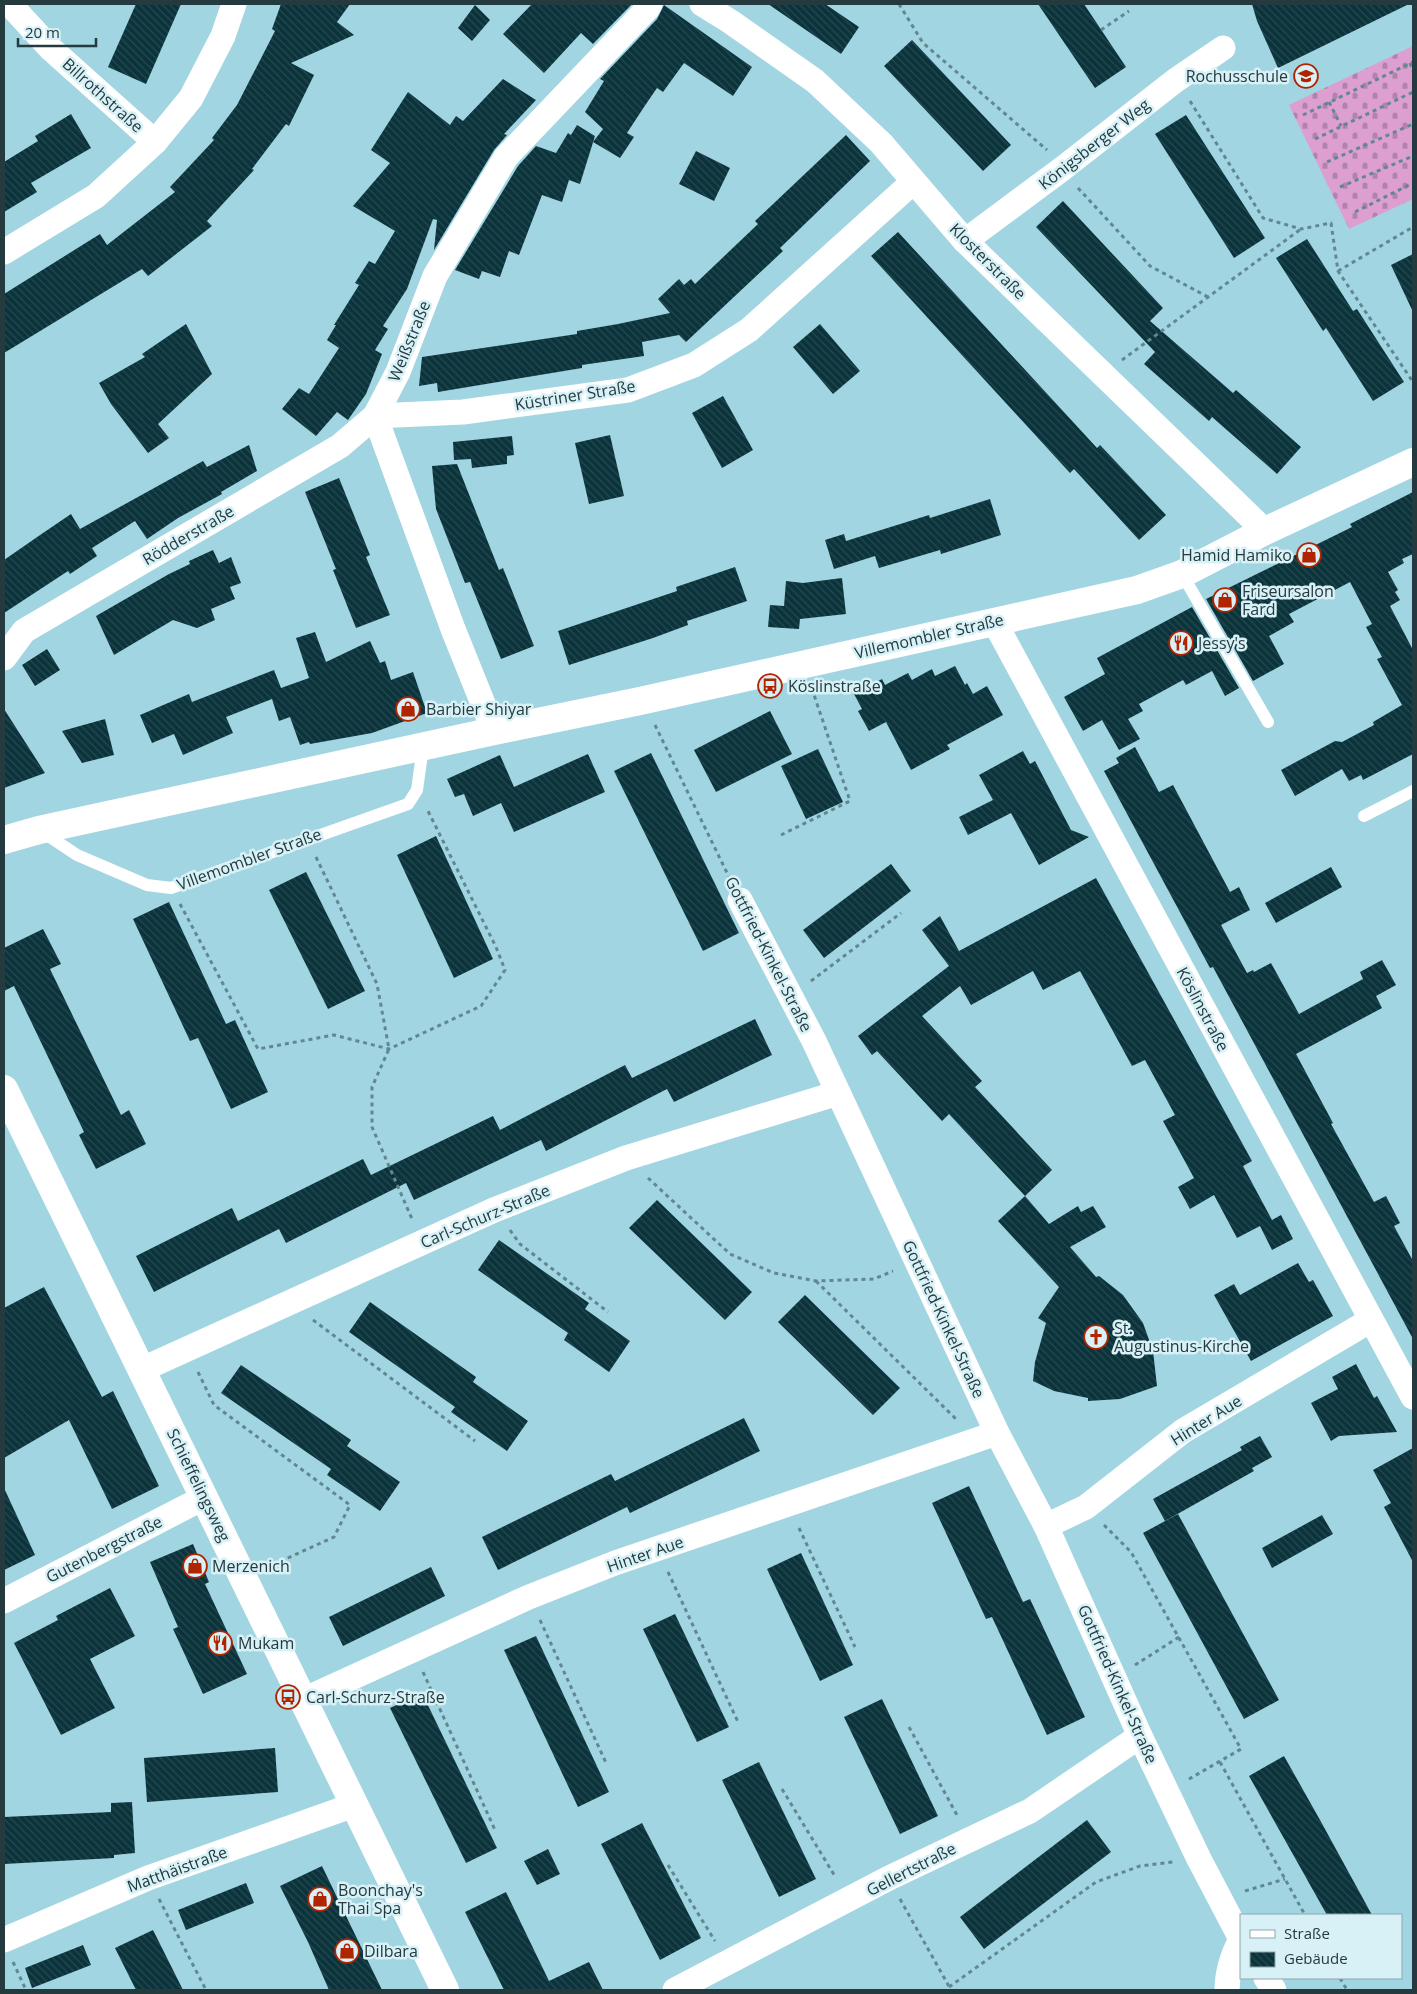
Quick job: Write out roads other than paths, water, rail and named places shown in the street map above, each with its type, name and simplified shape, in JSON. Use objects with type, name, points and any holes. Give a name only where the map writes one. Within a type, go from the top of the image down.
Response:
[{"type":"street","name":"Billrothstraße","points":[[12,4],[51,49],[155,142]]},
{"type":"street","points":[[4,252],[96,196],[155,142],[191,98],[223,36],[234,4]]},
{"type":"street","name":"Weißstraße","points":[[376,416],[398,372],[435,276],[506,157],[650,4]]},
{"type":"street","name":"Klosterstraße","points":[[702,4],[815,81],[881,143],[965,241],[1265,531]]},
{"type":"street","name":"Königsberger Weg","points":[[965,241],[1062,169],[1176,80],[1224,48]]},
{"type":"street","name":"Küstriner Straße","points":[[376,416],[463,412],[628,390],[694,365],[749,330],[913,182]]},
{"type":"street","points":[[376,416],[453,629],[494,731]]},
{"type":"street","name":"Rödderstraße","points":[[4,658],[24,631],[340,446],[376,416]]},
{"type":"street","name":"Villemombler Straße","points":[[4,840],[39,830],[643,700],[1136,590],[1182,574],[1265,531],[1413,462]]},
{"type":"street","name":"Köslinstraße","points":[[994,621],[1413,1397]]},
{"type":"street","name":"Gottfried-Kinkel-Straße","points":[[740,900],[838,1093],[917,1262],[987,1437],[1046,1526],[1140,1736],[1198,1859],[1240,1937]]},
{"type":"street","name":"Schieffelingsweg","points":[[4,1088],[445,1990]]},
{"type":"street","name":"Carl-Schurz-Straße","points":[[142,1369],[494,1210],[626,1158],[838,1093]]},
{"type":"street","name":"Hinter Aue","points":[[1046,1526],[1086,1507],[1183,1431],[1371,1320]]},
{"type":"street","name":"Hinter Aue","points":[[303,1700],[529,1597],[615,1563],[987,1437]]},
{"type":"street","name":"Gutenbergstraße","points":[[4,1601],[205,1497]]},
{"type":"street","name":"Gellertstraße","points":[[675,1990],[889,1878],[1030,1811],[1140,1736]]},
{"type":"street","name":"Matthäistraße","points":[[7,1950],[148,1878],[354,1806]]},
{"type":"street","points":[[1227,1990],[1227,1977],[1232,1957],[1240,1941]]},
{"type":"street","points":[[1267,1979],[1274,1990]]},
{"type":"lane","points":[[1182,574],[1268,722]]},
{"type":"lane","name":"Villemombler Straße","points":[[39,830],[77,855],[147,885],[171,888],[307,838],[408,804],[417,790],[423,747]]},
{"type":"lane","points":[[1364,816],[1413,791]]},
{"type":"place","name":"Rochusschule","points":[[1306,76]]},
{"type":"place","name":"Hamid Hamiko","points":[[1309,555]]},
{"type":"place","name":"Friseursalon Fard","points":[[1225,600]]},
{"type":"place","name":"Jessy's","points":[[1181,643]]},
{"type":"place","name":"Köslinstraße","points":[[770,686]]},
{"type":"place","name":"Barbier Shiyar","points":[[408,709]]},
{"type":"place","name":"St. Augustinus-Kirche","points":[[1096,1337]]},
{"type":"place","name":"Merzenich","points":[[195,1566]]},
{"type":"place","name":"Mukam","points":[[220,1643]]},
{"type":"place","name":"Carl-Schurz-Straße","points":[[288,1697]]},
{"type":"place","name":"Boonchay's Thai Spa","points":[[320,1899]]},
{"type":"place","name":"Dilbara","points":[[347,1951]]}]
